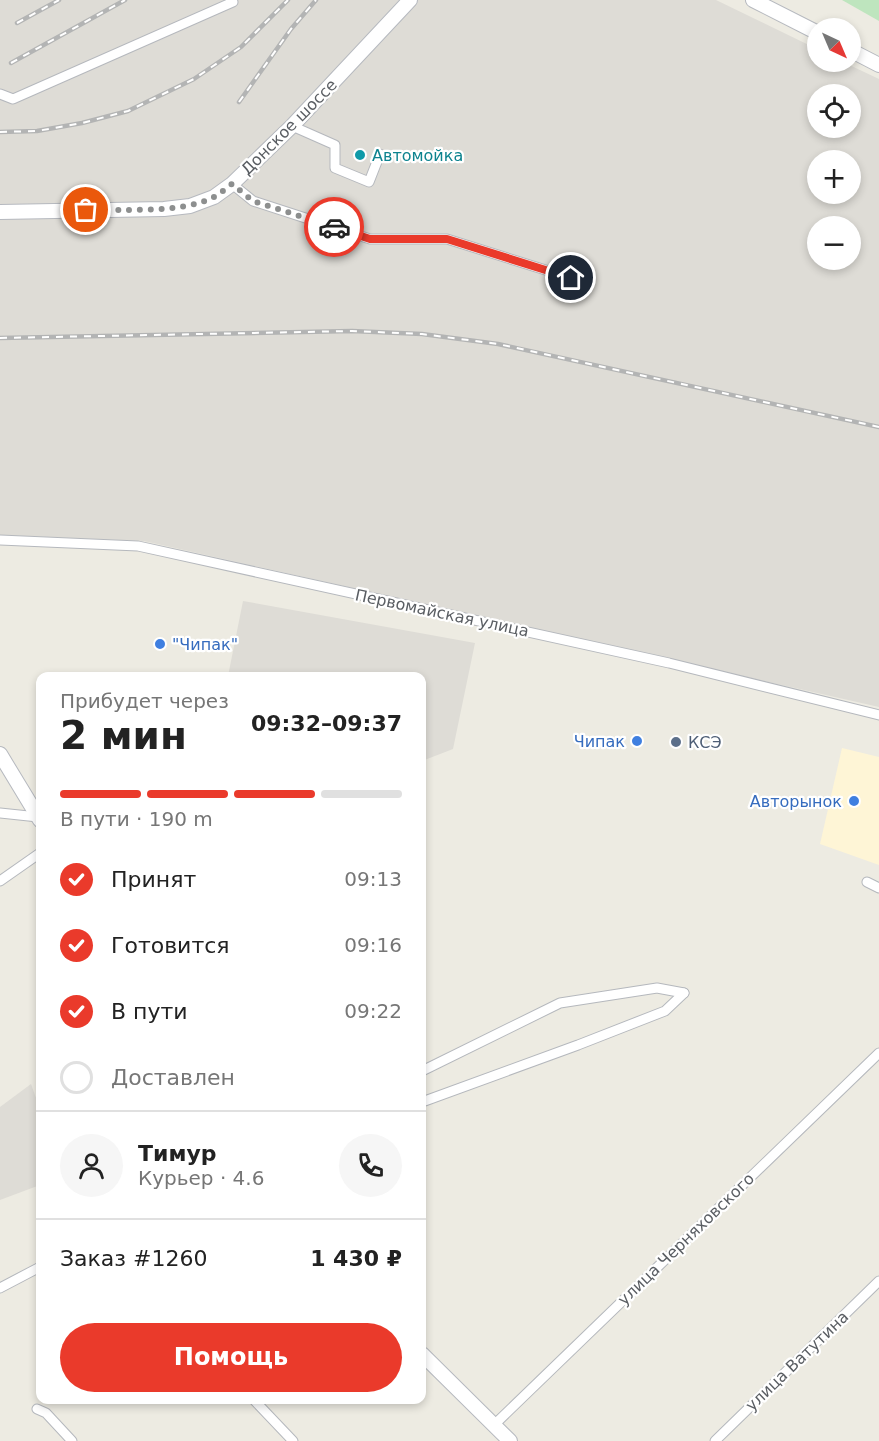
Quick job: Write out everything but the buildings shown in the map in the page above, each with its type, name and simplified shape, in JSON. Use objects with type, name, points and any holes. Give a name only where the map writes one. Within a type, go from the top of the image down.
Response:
[{"type":"main road","name":"Донское шоссе","points":[[0,212],[164,209],[190,206],[214,197],[232,184],[292,126],[410,0]]},
{"type":"main road","points":[[753,0],[807,27]]},
{"type":"main road","points":[[861,56],[879,65]]},
{"type":"main road","points":[[0,754],[36,814]]},
{"type":"main road","points":[[426,1358],[510,1441]]},
{"type":"street","points":[[0,94],[13,99],[233,2]]},
{"type":"street","points":[[292,126],[335,145],[335,168],[369,182],[380,154]]},
{"type":"street","points":[[232,184],[253,201],[370,239],[447,239],[571,278]]},
{"type":"street","name":"Первомайская улица","points":[[0,540],[138,546],[669,663],[879,715]]},
{"type":"street","points":[[0,813],[36,819]]},
{"type":"street","points":[[0,881],[36,856]]},
{"type":"street","points":[[867,882],[879,888]]},
{"type":"street","points":[[426,1069],[560,1003],[657,988],[684,993],[665,1011],[426,1101]]},
{"type":"street","name":"улица Черняховского","points":[[494,1425],[879,1053]]},
{"type":"street","points":[[0,1288],[36,1269]]},
{"type":"street","name":"улица Ватутина","points":[[715,1441],[879,1281]]},
{"type":"street","points":[[258,1404],[293,1441]]},
{"type":"street","points":[[37,1409],[46,1413],[72,1441]]},
{"type":"shaded area","points":[[0,0],[716,0],[807,44],[807,72],[861,70],[879,79],[879,707],[144,541],[0,535]]},
{"type":"shaded area","points":[[243,601],[475,643],[453,749],[426,759],[426,672],[229,672]]},
{"type":"shaded area","name":"Авторынок","points":[[842,748],[879,757],[879,865],[820,844]]},
{"type":"shaded area","points":[[31,1084],[36,1098],[36,1186],[0,1200],[0,1107]]},
{"type":"green space","points":[[842,0],[879,0],[879,21]]},
{"type":"railway","points":[[17,23],[59,0]]},
{"type":"railway","points":[[11,63],[125,0]]},
{"type":"railway","points":[[0,132],[37,131],[82,123],[128,111],[194,79],[241,47],[288,0]]},
{"type":"railway","points":[[239,102],[291,29],[316,0]]},
{"type":"railway","points":[[0,338],[352,331],[422,334],[498,344],[879,427]]},
{"type":"way so far","points":[[86,210],[164,209],[190,206],[214,197],[232,184],[253,201],[334,227]]},
{"type":"place","name":"Автомойка","points":[[360,155]]},
{"type":"place","name":"\"Чипак\"","points":[[160,644]]},
{"type":"place","name":"Чипак","points":[[637,741]]},
{"type":"place","name":"КСЭ","points":[[676,742]]},
{"type":"place","name":"Авторынок","points":[[854,801]]},
{"type":"route","points":[[334,227],[370,239],[447,239],[571,278]]}]
